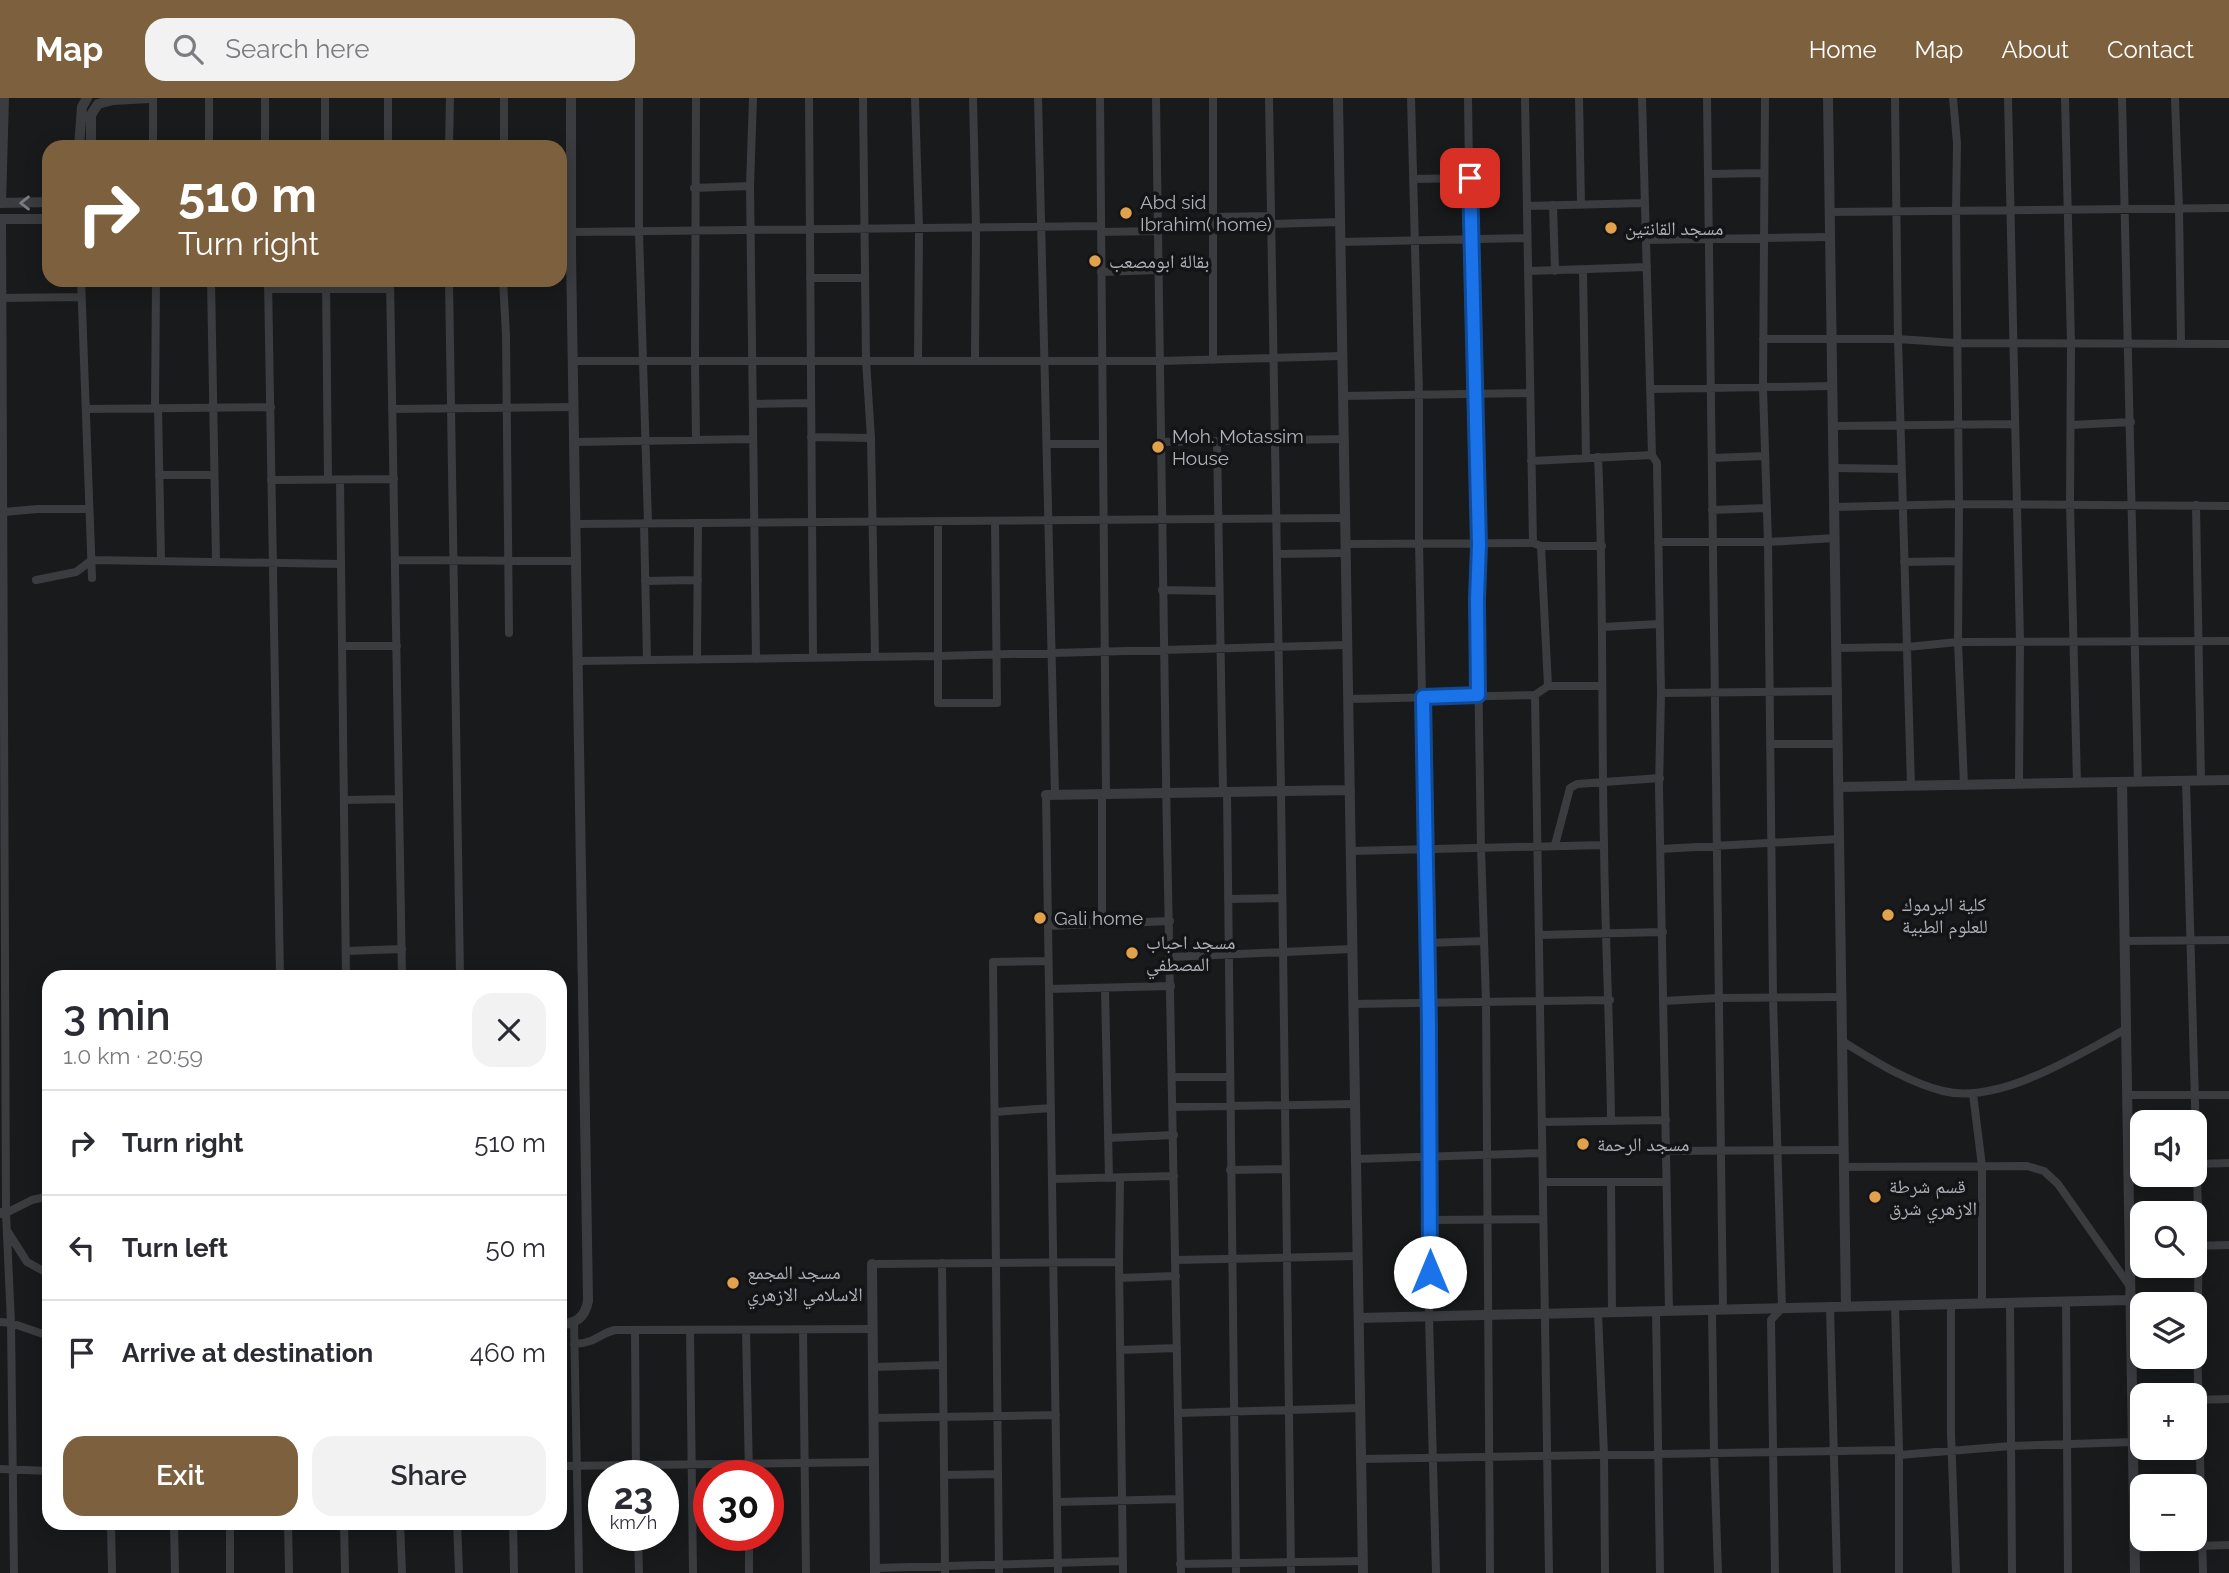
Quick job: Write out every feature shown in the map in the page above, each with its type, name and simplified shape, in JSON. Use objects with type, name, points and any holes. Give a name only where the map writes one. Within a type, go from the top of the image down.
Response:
[{"type":"street","points":[[80,140],[82,107],[87,98]]},
{"type":"street","points":[[91,140],[91,115],[98,104],[113,100],[151,98],[153,140]]},
{"type":"street","points":[[209,98],[209,140]]},
{"type":"street","points":[[265,98],[265,140]]},
{"type":"street","points":[[325,98],[325,140]]},
{"type":"street","points":[[388,98],[388,140]]},
{"type":"street","points":[[449,140],[450,98]]},
{"type":"street","points":[[504,98],[504,140]]},
{"type":"street","points":[[567,247],[571,232],[571,98]]},
{"type":"street","points":[[639,98],[647,660]]},
{"type":"street","points":[[696,98],[696,440]]},
{"type":"street","points":[[753,98],[750,230],[756,659]]},
{"type":"street","points":[[809,98],[813,658]]},
{"type":"street","points":[[863,98],[864,278],[871,438],[875,657]]},
{"type":"street","points":[[915,98],[919,228],[918,360]]},
{"type":"street","points":[[973,98],[975,360]]},
{"type":"street","points":[[1038,98],[1052,653],[1048,961],[1058,1569]]},
{"type":"street","points":[[1100,98],[1104,651],[1102,924]]},
{"type":"street","points":[[1156,98],[1162,650],[1168,793],[1180,1569],[1236,1562],[1363,1561]]},
{"type":"street","points":[[1213,98],[1213,360]]},
{"type":"street","points":[[1269,98],[1291,1573]]},
{"type":"street","points":[[1338,98],[1363,1573]]},
{"type":"street","points":[[1411,98],[1419,394],[1419,543],[1430,1156],[1429,1317],[1436,1573]]},
{"type":"street","points":[[1468,98],[1486,1001],[1490,1573]]},
{"type":"street","points":[[1525,98],[1531,461],[1548,687]]},
{"type":"street","points":[[1579,98],[1581,204]]},
{"type":"street","points":[[1642,98],[1652,455],[1657,463],[1668,1311]]},
{"type":"street","points":[[1707,98],[1720,1150],[1714,1452],[1718,1573]]},
{"type":"street","points":[[1765,98],[1763,389],[1768,542],[1773,997],[1782,1308],[1770,1320],[1775,1573]]},
{"type":"street","points":[[1828,98],[1846,1307]]},
{"type":"street","points":[[1895,98],[1901,469],[1911,786]]},
{"type":"street","points":[[1952,98],[1958,143],[1958,642],[1964,785]]},
{"type":"street","points":[[2008,98],[2020,642],[2019,784]]},
{"type":"street","points":[[2065,98],[2077,783]]},
{"type":"street","points":[[2122,98],[2138,782]]},
{"type":"street","points":[[2175,98],[2180,343]]},
{"type":"street","points":[[3,106],[1,203],[42,202]]},
{"type":"street","points":[[1709,174],[1763,173]]},
{"type":"street","points":[[1414,178],[1470,178]]},
{"type":"street","points":[[694,188],[750,186]]},
{"type":"street","points":[[1527,206],[1645,203]]},
{"type":"street","points":[[1553,205],[1555,271]]},
{"type":"street","points":[[1831,212],[2229,208]]},
{"type":"street","points":[[14,1573],[10,1322],[7,1229],[3,1213],[4,512],[1,219],[42,219]]},
{"type":"street","points":[[571,232],[1041,227],[1101,229],[1157,228],[1213,220],[1340,222]]},
{"type":"street","points":[[1646,240],[1831,237]]},
{"type":"street","points":[[1340,242],[1527,238]]},
{"type":"street","points":[[1528,271],[1647,267]]},
{"type":"street","points":[[1101,272],[1158,270]]},
{"type":"street","points":[[1583,270],[1587,458]]},
{"type":"street","points":[[810,278],[864,278]]},
{"type":"street","points":[[567,279],[574,361],[588,1301],[584,1315],[574,1323],[567,1324]]},
{"type":"street","points":[[80,287],[92,578]]},
{"type":"street","points":[[156,287],[161,560]]},
{"type":"street","points":[[211,287],[216,562]]},
{"type":"street","points":[[268,287],[280,970]]},
{"type":"street","points":[[326,287],[328,480]]},
{"type":"street","points":[[390,287],[402,970]]},
{"type":"street","points":[[449,287],[460,970]]},
{"type":"street","points":[[503,287],[509,633]]},
{"type":"street","points":[[2,298],[81,297]]},
{"type":"street","points":[[1763,339],[2229,344]]},
{"type":"street","points":[[574,361],[1159,361],[1342,356]]},
{"type":"street","points":[[1650,389],[1833,386]]},
{"type":"street","points":[[1343,396],[1530,393]]},
{"type":"street","points":[[753,404],[811,403]]},
{"type":"street","points":[[86,409],[271,407]]},
{"type":"street","points":[[392,409],[574,407]]},
{"type":"street","points":[[2071,425],[2131,422]]},
{"type":"street","points":[[1834,426],[2015,424]]},
{"type":"street","points":[[811,437],[871,438]]},
{"type":"street","points":[[574,442],[753,439]]},
{"type":"street","points":[[1160,442],[1344,439]]},
{"type":"street","points":[[1217,441],[1228,899],[1236,1573]]},
{"type":"street","points":[[1047,444],[1103,443]]},
{"type":"street","points":[[1531,461],[1652,455]]},
{"type":"street","points":[[1713,458],[1765,456]]},
{"type":"street","points":[[1598,457],[1602,546],[1604,845],[1611,1120]]},
{"type":"street","points":[[1835,468],[1901,469]]},
{"type":"street","points":[[159,475],[214,475]]},
{"type":"street","points":[[271,480],[394,479]]},
{"type":"street","points":[[340,480],[346,970]]},
{"type":"street","points":[[1835,507],[2070,503],[2229,506]]},
{"type":"street","points":[[2196,505],[2201,781]]},
{"type":"street","points":[[4,512],[89,509]]},
{"type":"street","points":[[1712,510],[1767,509]]},
{"type":"street","points":[[575,524],[1345,518]]},
{"type":"street","points":[[938,521],[938,703],[997,703],[995,521]]},
{"type":"street","points":[[697,660],[698,523]]},
{"type":"street","points":[[1658,542],[1768,542],[1836,538]]},
{"type":"street","points":[[1277,554],[1419,543],[1602,546]]},
{"type":"street","points":[[36,580],[76,572],[92,560],[341,564]]},
{"type":"street","points":[[395,560],[575,561]]},
{"type":"street","points":[[1904,562],[1958,561]]},
{"type":"street","points":[[645,581],[698,580]]},
{"type":"street","points":[[1162,590],[1219,591]]},
{"type":"street","points":[[1602,627],[1660,624]]},
{"type":"street","points":[[1837,648],[1907,647],[1958,642],[2229,641]]},
{"type":"street","points":[[577,661],[996,655],[1347,645]]},
{"type":"street","points":[[342,646],[397,646]]},
{"type":"street","points":[[1348,699],[1535,695],[1548,687],[1602,686]]},
{"type":"street","points":[[1661,693],[1838,691]]},
{"type":"street","points":[[1535,695],[1549,1573]]},
{"type":"street","points":[[1770,744],[1838,744]]},
{"type":"street","points":[[1555,845],[1570,788],[1577,783],[1660,778]]},
{"type":"street","points":[[1839,787],[2229,780]]},
{"type":"street","points":[[2122,782],[2130,1247]]},
{"type":"street","points":[[2186,782],[2194,1110]]},
{"type":"street","points":[[1051,794],[1350,790]]},
{"type":"street","points":[[344,800],[399,799]]},
{"type":"street","points":[[1661,849],[1840,839]]},
{"type":"street","points":[[1351,851],[1604,845]]},
{"type":"street","points":[[1228,899],[1282,898]]},
{"type":"street","points":[[1048,926],[1170,921]]},
{"type":"street","points":[[1539,935],[1663,932]]},
{"type":"street","points":[[2124,941],[2229,940]]},
{"type":"street","points":[[1426,943],[1483,941]]},
{"type":"street","points":[[346,951],[402,949]]},
{"type":"street","points":[[1171,957],[1352,949]]},
{"type":"street","points":[[999,1569],[993,962],[1048,961]]},
{"type":"street","points":[[1049,989],[1171,986]]},
{"type":"street","points":[[1105,989],[1109,1178]]},
{"type":"street","points":[[1664,1001],[1842,997]]},
{"type":"street","points":[[1353,1004],[1610,1000]]},
{"type":"street","points":[[1842,1041],[1881,1065],[1922,1083],[1942,1091],[1973,1094],[2000,1089],[2018,1082],[2126,1029]]},
{"type":"street","points":[[1172,1077],[1229,1077]]},
{"type":"street","points":[[1973,1094],[1982,1166],[1982,1304]]},
{"type":"street","points":[[2127,1095],[2229,1095]]},
{"type":"street","points":[[1173,1107],[1355,1104]]},
{"type":"street","points":[[995,1112],[1051,1108]]},
{"type":"street","points":[[1542,1122],[1665,1120]]},
{"type":"street","points":[[1108,1138],[1174,1135]]},
{"type":"street","points":[[1666,1151],[1844,1150]]},
{"type":"street","points":[[1356,1158],[1542,1153]]},
{"type":"street","points":[[2207,1164],[2229,1163]]},
{"type":"street","points":[[1844,1167],[2027,1166],[2044,1171],[2058,1184],[2130,1287]]},
{"type":"street","points":[[1230,1170],[1285,1168]]},
{"type":"street","points":[[1052,1179],[1174,1176]]},
{"type":"street","points":[[1120,1178],[1123,1573]]},
{"type":"street","points":[[1543,1182],[1667,1182]]},
{"type":"street","points":[[1611,1183],[1612,1312]]},
{"type":"street","points":[[3,1213],[42,1198]]},
{"type":"street","points":[[1430,1220],[1544,1219]]},
{"type":"street","points":[[7,1229],[27,1262],[42,1270]]},
{"type":"street","points":[[2207,1246],[2229,1245]]},
{"type":"street","points":[[1175,1260],[1358,1256]]},
{"type":"street","points":[[1119,1262],[872,1264],[875,1570],[1058,1569],[1123,1561]]},
{"type":"street","points":[[942,1264],[944,1570]]},
{"type":"street","points":[[1119,1278],[1176,1276]]},
{"type":"street","points":[[2130,1278],[2130,1292]]},
{"type":"street","points":[[2196,1383],[2197,1278]]},
{"type":"street","points":[[1359,1318],[2130,1300]]},
{"type":"street","points":[[2066,1302],[2068,1573]]},
{"type":"street","points":[[2010,1303],[2012,1573]]},
{"type":"street","points":[[1951,1304],[1956,1573]]},
{"type":"street","points":[[1895,1306],[1899,1573]]},
{"type":"street","points":[[1830,1307],[1837,1573]]},
{"type":"street","points":[[1656,1311],[1660,1573]]},
{"type":"street","points":[[1598,1313],[1604,1455],[1605,1573]]},
{"type":"street","points":[[0,1322],[10,1322],[42,1333]]},
{"type":"street","points":[[574,1323],[579,1573]]},
{"type":"street","points":[[574,1344],[592,1342],[615,1330],[873,1329]]},
{"type":"street","points":[[635,1330],[636,1460]]},
{"type":"street","points":[[690,1330],[693,1573]]},
{"type":"street","points":[[746,1330],[749,1460]]},
{"type":"street","points":[[803,1330],[806,1573]]},
{"type":"street","points":[[1120,1350],[1177,1348]]},
{"type":"street","points":[[873,1367],[943,1365]]},
{"type":"street","points":[[2207,1400],[2229,1399]]},
{"type":"street","points":[[1178,1413],[1360,1408]]},
{"type":"street","points":[[874,1418],[1056,1415]]},
{"type":"street","points":[[1361,1459],[1772,1450],[1899,1452],[2130,1442]]},
{"type":"street","points":[[784,1462],[874,1462]]},
{"type":"street","points":[[679,1464],[691,1464]]},
{"type":"street","points":[[567,1466],[588,1465]]},
{"type":"street","points":[[0,1469],[42,1471]]},
{"type":"street","points":[[944,1475],[998,1474]]},
{"type":"street","points":[[1057,1502],[1180,1499]]},
{"type":"street","points":[[111,1530],[111,1573]]},
{"type":"street","points":[[174,1530],[175,1573]]},
{"type":"street","points":[[229,1530],[230,1573]]},
{"type":"street","points":[[288,1530],[289,1573]]},
{"type":"street","points":[[344,1530],[345,1573]]},
{"type":"street","points":[[400,1530],[402,1573]]},
{"type":"street","points":[[457,1530],[459,1573]]},
{"type":"street","points":[[513,1530],[514,1573]]},
{"type":"street","points":[[2207,1545],[2229,1545]]},
{"type":"street","points":[[638,1551],[639,1573]]},
{"type":"street","points":[[749,1551],[749,1573]]},
{"type":"street","points":[[2135,1551],[2135,1573]]},
{"type":"street","points":[[2203,1551],[2203,1573]]},
{"type":"place","name":"Abd sid Ibrahim( home)","points":[[1126,213]]},
{"type":"place","name":"مسجد القانتين","points":[[1611,228]]},
{"type":"place","name":"بقالة ابومصعب","points":[[1095,261]]},
{"type":"place","name":"Moh. Motassim House","points":[[1158,447]]},
{"type":"place","name":"كلية اليرموك للعلوم الطبية","points":[[1888,915]]},
{"type":"place","name":"Gali home","points":[[1040,918]]},
{"type":"place","name":"مسجد احباب المصطفي","points":[[1132,953]]},
{"type":"place","name":"مسجد الرحمة","points":[[1583,1144]]},
{"type":"place","name":"قسم شرطة الازهري شرق","points":[[1875,1197]]},
{"type":"place","name":"مسجد المجمع الاسلامي الازهري","points":[[733,1283]]},
{"type":"route","points":[[1430,1272],[1423,697],[1478,695],[1479,545],[1470,178]]}]
